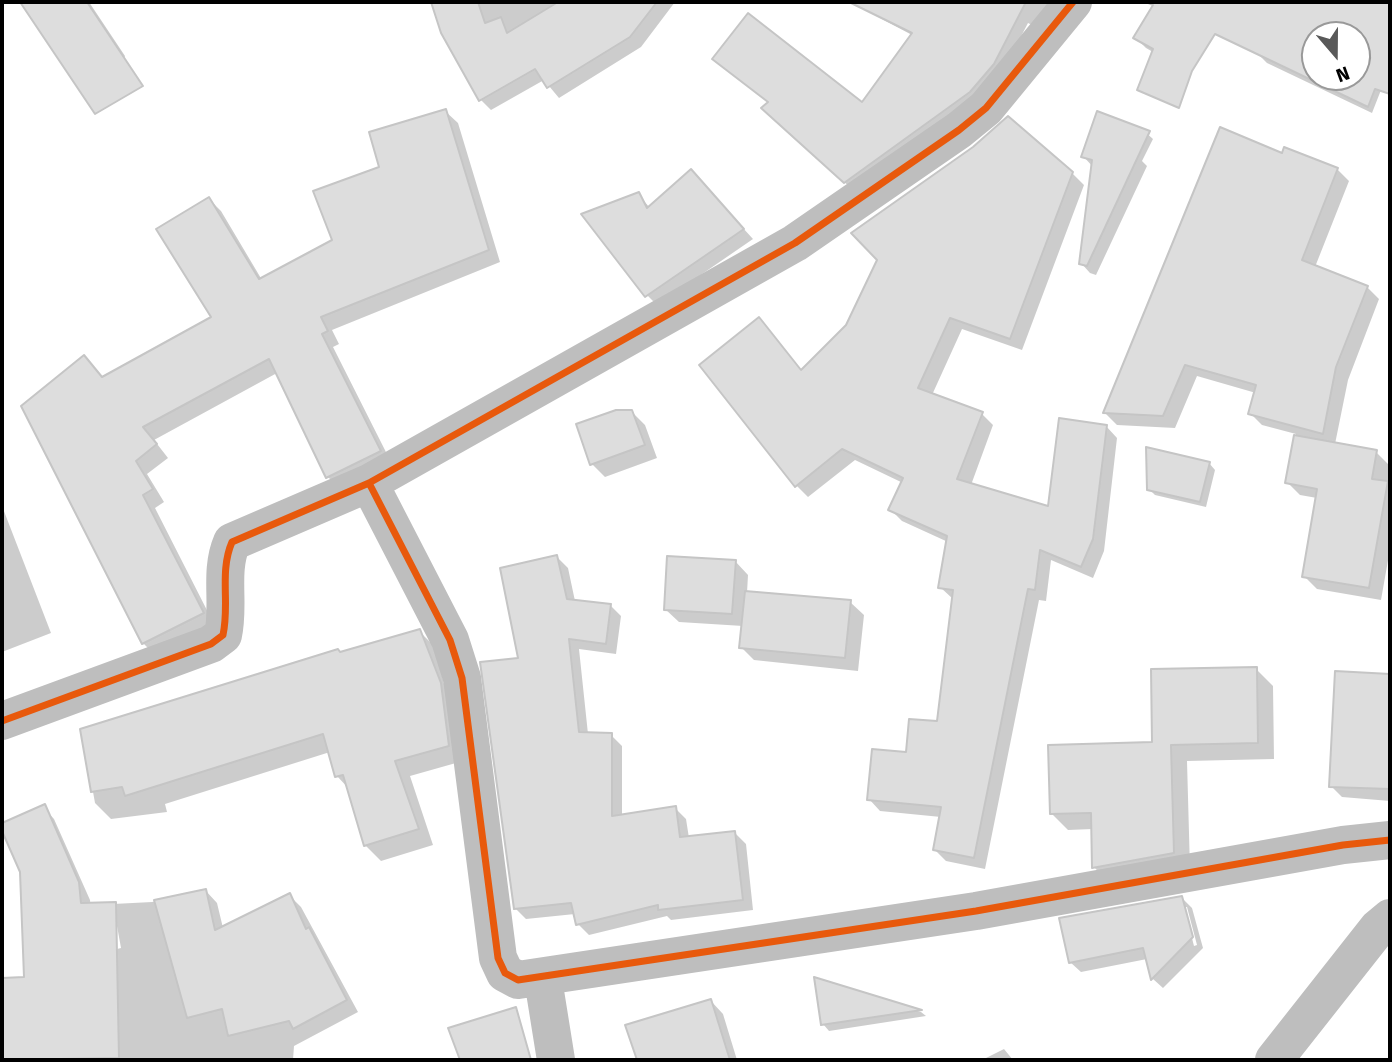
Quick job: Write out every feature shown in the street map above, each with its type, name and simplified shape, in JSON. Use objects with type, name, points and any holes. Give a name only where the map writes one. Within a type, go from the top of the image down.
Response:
[{"type":"street","points":[[2,721],[211,644],[223,635],[226,619],[225,559],[232,542],[369,483],[817,228],[959,130],[986,108],[1073,2]]},
{"type":"street","points":[[369,483],[450,640],[463,678],[498,958],[505,973],[518,980],[544,979],[976,911],[1343,845],[1390,840]]},
{"type":"street","points":[[1274,1060],[1378,928],[1390,918]]},
{"type":"street","points":[[544,979],[556,1060]]},
{"type":"building","points":[[20,2],[87,2],[143,86],[95,114]]},
{"type":"building","points":[[431,2],[478,2],[485,23],[501,17],[507,33],[558,2],[657,2],[630,37],[547,88],[535,69],[479,101],[441,33]]},
{"type":"building","points":[[849,2],[1026,2],[994,64],[970,92],[844,183],[761,108],[768,102],[712,59],[748,13],[862,102],[912,33]]},
{"type":"building","points":[[1146,2],[1390,2],[1390,94],[1375,89],[1368,107],[1334,91],[1371,91],[1371,21],[1301,21],[1301,75],[1215,34],[1192,71],[1179,108],[1137,90],[1153,49],[1133,38],[1153,5]]},
{"type":"building","points":[[446,109],[489,250],[321,317],[328,331],[322,334],[381,451],[326,478],[269,359],[143,427],[157,444],[136,461],[153,489],[143,495],[204,613],[142,644],[21,406],[84,355],[102,377],[211,317],[156,229],[209,197],[259,279],[332,240],[313,191],[379,167],[369,132]]},
{"type":"building","points":[[1097,111],[1150,131],[1087,266],[1079,264],[1092,160],[1081,157]]},
{"type":"building","points":[[1008,116],[1073,172],[1010,339],[950,318],[918,388],[983,412],[957,479],[1048,506],[1059,418],[1107,425],[1093,539],[1081,567],[1040,550],[1035,590],[1028,589],[974,858],[933,850],[941,807],[867,800],[872,749],[906,752],[909,719],[937,721],[953,590],[938,588],[947,536],[888,510],[903,478],[842,449],[795,487],[699,365],[759,317],[801,370],[846,325],[877,260],[851,233],[973,147]]},
{"type":"building","points":[[1220,127],[1282,153],[1284,147],[1338,168],[1302,260],[1368,286],[1336,367],[1323,434],[1248,414],[1256,385],[1185,365],[1163,416],[1103,413]]},
{"type":"building","points":[[691,169],[744,229],[645,297],[581,214],[639,192],[647,208]]},
{"type":"building","points":[[616,410],[632,410],[645,445],[590,465],[576,424]]},
{"type":"building","points":[[1294,435],[1377,450],[1372,479],[1388,481],[1369,588],[1302,577],[1317,489],[1285,483]]},
{"type":"building","points":[[1146,447],[1210,462],[1200,502],[1147,490]]},
{"type":"building","points":[[557,555],[567,599],[611,604],[606,644],[569,639],[579,732],[612,733],[612,816],[676,806],[680,837],[735,831],[743,900],[658,910],[658,905],[576,925],[571,903],[514,909],[480,662],[518,658],[500,568]]},
{"type":"building","points":[[667,556],[736,560],[732,614],[664,610]]},
{"type":"building","points":[[745,591],[851,600],[845,658],[739,648]]},
{"type":"building","points":[[420,629],[441,683],[449,746],[395,761],[419,829],[364,846],[343,775],[335,777],[323,734],[125,796],[122,787],[91,792],[80,729],[338,649],[340,652]]},
{"type":"building","points":[[1257,667],[1258,743],[1171,745],[1174,853],[1092,868],[1091,813],[1050,814],[1048,745],[1152,742],[1151,669]]},
{"type":"building","points":[[1335,671],[1390,674],[1390,789],[1329,787]]},
{"type":"building","points":[[45,804],[79,882],[81,903],[116,902],[119,1058],[2,1060],[2,978],[24,977],[20,872],[2,831],[2,823]]},
{"type":"building","points":[[206,889],[215,930],[290,893],[306,929],[309,927],[347,1000],[293,1029],[289,1021],[228,1036],[222,1009],[187,1018],[154,900]]},
{"type":"building","points":[[1182,896],[1193,937],[1151,980],[1143,948],[1069,963],[1059,918]]},
{"type":"building","points":[[814,977],[922,1010],[821,1025]]},
{"type":"building","points":[[711,999],[730,1060],[637,1060],[625,1025]]},
{"type":"building","points":[[516,1007],[531,1060],[460,1060],[448,1028]]},
{"type":"cycle path","points":[[2,721],[211,644],[223,635],[226,565],[232,542],[369,483],[795,243],[959,130],[986,108],[1073,2]]},
{"type":"cycle path","points":[[369,483],[450,640],[462,678],[498,958],[505,973],[518,980],[976,911],[1343,845],[1390,840]]}]
